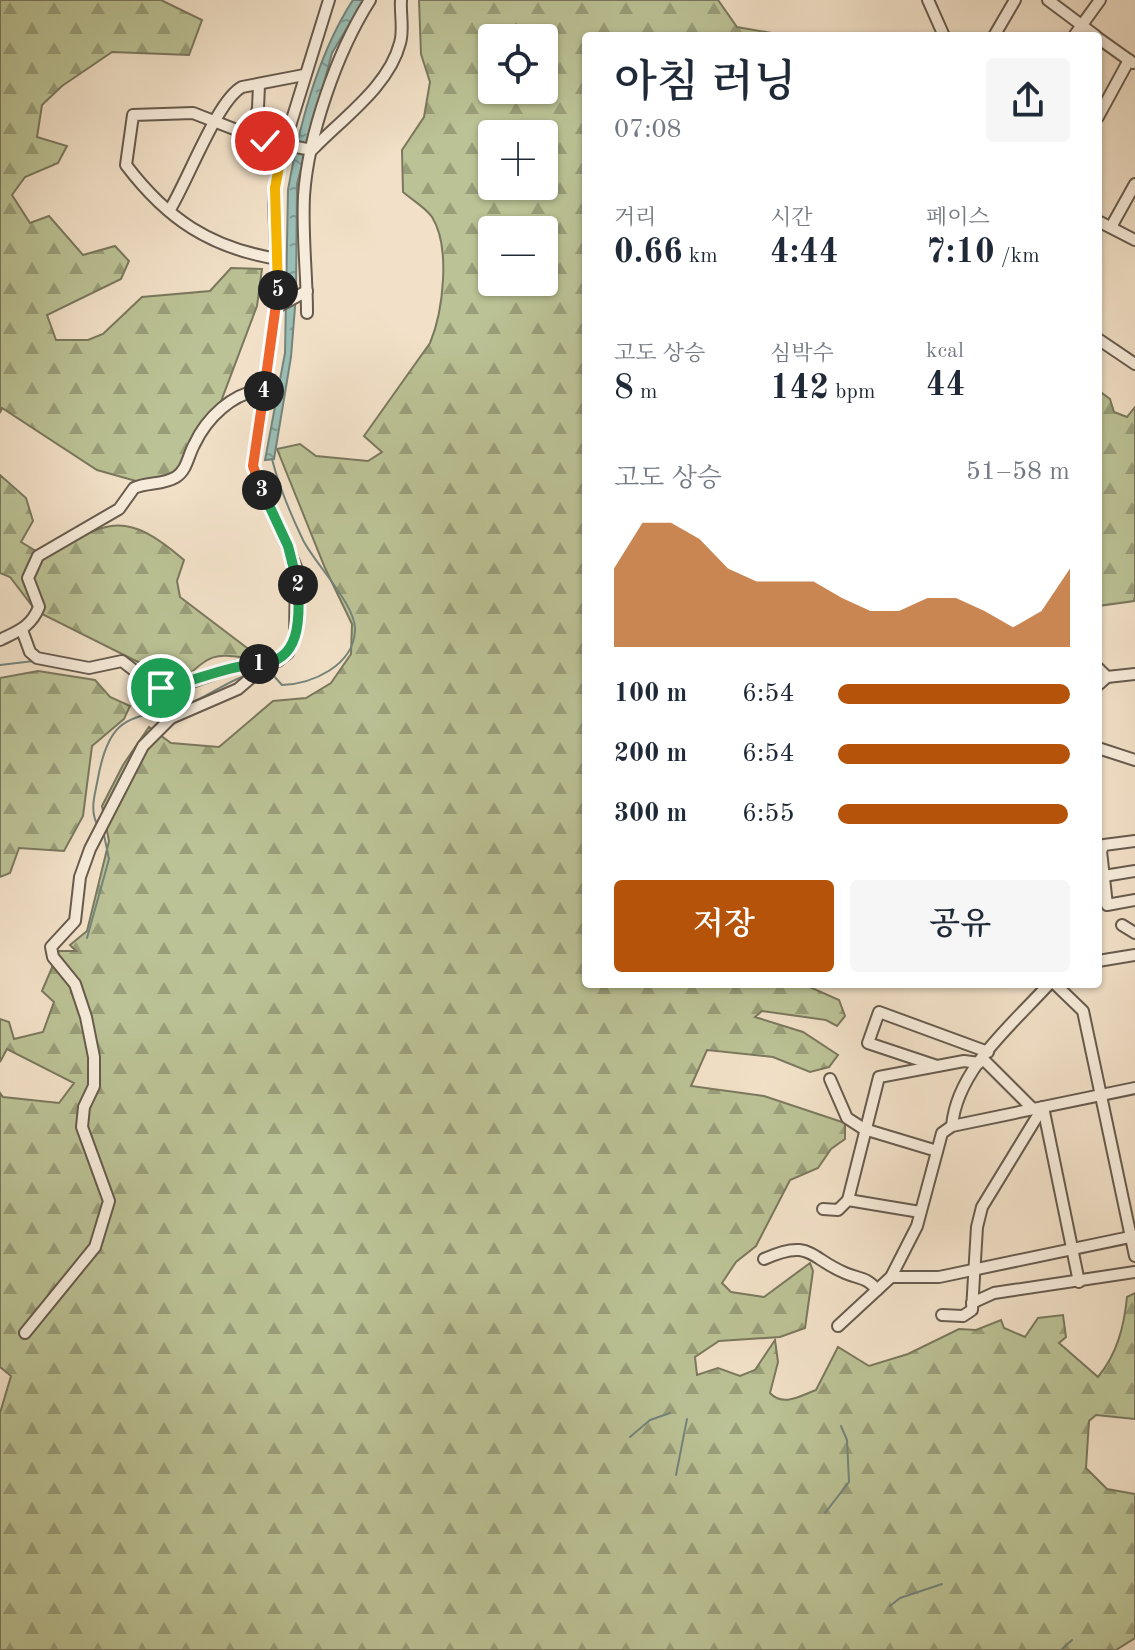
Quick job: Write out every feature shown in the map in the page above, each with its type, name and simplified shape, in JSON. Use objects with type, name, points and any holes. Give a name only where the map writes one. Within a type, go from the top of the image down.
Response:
[{"type":"street","points":[[22,630],[30,652],[37,658],[89,668],[122,661],[157,688],[197,681],[237,666],[266,665],[283,658],[292,646],[298,594],[294,560],[253,469],[279,306],[274,203],[304,75],[329,0]]},
{"type":"street","points":[[307,313],[304,197],[311,149],[345,46],[370,0]]},
{"type":"street","points":[[311,149],[380,80],[389,66],[401,41],[401,0]]},
{"type":"street","points":[[928,0],[942,32]]},
{"type":"street","points":[[996,32],[1015,0]]},
{"type":"street","points":[[1048,0],[1090,32]]},
{"type":"street","points":[[1077,32],[1100,0]]},
{"type":"street","points":[[1102,41],[1132,62],[1102,111]]},
{"type":"street","points":[[169,211],[215,121],[238,88],[304,75]]},
{"type":"street","points":[[250,135],[258,108],[259,85]]},
{"type":"street","points":[[278,259],[217,245],[169,211],[126,165],[133,115],[186,112],[285,146],[311,149]]},
{"type":"street","points":[[1111,227],[1135,184]]},
{"type":"street","points":[[1102,223],[1135,240]]},
{"type":"street","points":[[279,306],[305,292]]},
{"type":"street","points":[[1102,342],[1135,364]]},
{"type":"street","points":[[0,640],[22,630],[34,618],[39,607],[28,578],[38,556],[119,509],[134,488],[176,477],[184,470],[205,425],[217,411],[234,400],[264,390]]},
{"type":"street","points":[[25,1333],[95,1247],[108,1211],[108,1193],[82,1127],[84,1107],[94,1086],[89,1029],[76,986],[51,950],[75,921],[80,877],[90,849],[136,757],[163,723],[249,681],[266,665]]},
{"type":"street","points":[[1102,681],[1135,674]]},
{"type":"street","points":[[1102,749],[1135,760]]},
{"type":"street","points":[[1135,841],[1102,847],[1107,905],[1135,900]]},
{"type":"street","points":[[1104,876],[1135,871]]},
{"type":"street","points":[[1122,925],[1135,933]]},
{"type":"street","points":[[1102,960],[1135,955]]},
{"type":"street","points":[[952,1126],[956,1103],[983,1058],[1048,988]]},
{"type":"street","points":[[1057,988],[1083,1011],[1135,1256]]},
{"type":"street","points":[[938,1066],[868,1043],[879,1012],[983,1058],[1038,1108],[1079,1282]]},
{"type":"street","points":[[823,1209],[838,1210],[848,1200],[879,1077],[983,1058]]},
{"type":"street","points":[[830,1079],[847,1118],[864,1129],[937,1151]]},
{"type":"street","points":[[838,1326],[891,1277],[920,1212],[942,1133],[952,1126],[1135,1088]]},
{"type":"street","points":[[942,1315],[967,1315],[972,1303],[977,1227],[982,1207],[1038,1108]]},
{"type":"street","points":[[848,1200],[920,1212]]},
{"type":"street","points":[[891,1277],[939,1277],[1071,1247],[1133,1237]]},
{"type":"street","points":[[764,1259],[779,1253],[816,1253],[843,1273],[868,1279],[877,1290]]},
{"type":"street","points":[[972,1303],[994,1293],[1135,1272]]},
{"type":"green space","points":[[0,0],[161,0],[202,20],[189,55],[112,52],[62,86],[42,105],[37,137],[67,146],[58,163],[25,177],[12,195],[30,223],[49,216],[83,255],[115,246],[129,261],[121,279],[47,315],[56,340],[88,340],[103,334],[142,297],[210,291],[231,268],[262,269],[257,306],[220,404],[185,470],[164,481],[136,481],[97,470],[2,408],[0,413]]},
{"type":"green space","points":[[419,0],[718,0],[737,27],[766,32],[582,32],[582,988],[812,988],[839,1000],[845,1016],[837,1026],[826,1020],[762,1011],[755,1017],[803,1032],[838,1055],[829,1067],[810,1072],[773,1057],[707,1050],[691,1086],[764,1096],[845,1123],[845,1139],[831,1149],[818,1168],[790,1180],[756,1246],[736,1262],[722,1283],[731,1292],[764,1297],[810,1263],[813,1271],[805,1328],[780,1337],[719,1341],[695,1357],[697,1375],[718,1368],[740,1376],[755,1370],[775,1340],[778,1362],[770,1393],[786,1400],[816,1390],[838,1347],[869,1366],[908,1354],[959,1329],[976,1330],[1001,1320],[1004,1328],[1025,1337],[1038,1318],[1063,1315],[1066,1337],[1059,1343],[1098,1377],[1118,1340],[1127,1297],[1135,1293],[1135,1419],[1096,1415],[1089,1421],[1086,1468],[1107,1489],[1135,1494],[1135,1638],[1116,1650],[0,1650],[0,1413],[11,1376],[0,1367],[0,1093],[3,1097],[59,1103],[74,1083],[7,1049],[0,1062],[0,1019],[9,1022],[14,1039],[43,1032],[54,1002],[42,991],[59,951],[76,951],[70,945],[87,931],[109,841],[102,806],[123,765],[149,727],[171,743],[219,747],[273,701],[306,698],[331,683],[351,654],[352,624],[325,568],[277,449],[300,444],[316,456],[368,461],[382,452],[364,436],[430,343],[441,297],[443,262],[438,230],[432,217],[403,192],[402,150],[424,117],[430,82],[421,54]]},
{"type":"green space","points":[[1102,393],[1110,399],[1114,412],[1127,417],[1135,407],[1134,601],[1102,605]]},
{"type":"green space","points":[[0,475],[26,498],[33,521],[21,542],[46,557],[102,528],[131,527],[147,533],[184,560],[177,581],[180,597],[263,660],[227,656],[211,658],[184,680],[162,666],[138,662],[36,611],[10,577],[0,573]]},
{"type":"green space","points":[[38,671],[95,680],[110,697],[130,706],[124,719],[92,746],[83,816],[64,851],[19,848],[10,873],[0,877],[0,678]]},
{"type":"water","points":[[353,0],[364,0],[332,53],[297,184],[296,295],[291,357],[274,459],[265,460],[285,353],[288,190],[292,166],[320,67]]},
{"type":"waterway","points":[[261,675],[273,675],[282,685],[318,677],[347,654],[355,631],[354,621],[343,598],[303,540],[272,459]]},
{"type":"waterway","points":[[0,665],[34,661]]},
{"type":"waterway","points":[[98,826],[93,808],[94,796],[104,754],[120,726],[144,715],[195,701],[250,674]]},
{"type":"waterway","points":[[157,693],[179,705]]},
{"type":"waterway","points":[[87,938],[109,859],[104,835]]},
{"type":"waterway","points":[[630,1437],[650,1420],[670,1413]]},
{"type":"waterway","points":[[676,1475],[687,1419]]},
{"type":"waterway","points":[[825,1513],[849,1482],[847,1440],[841,1426]]},
{"type":"waterway","points":[[890,1606],[900,1598],[942,1584]]},
{"type":"waterway","points":[[1061,1650],[1072,1640]]},
{"type":"route","points":[[161,688],[197,681],[237,666],[278,661],[285,657],[295,639],[296,567],[253,466],[279,287],[274,203],[277,168],[283,146],[265,141]]}]
